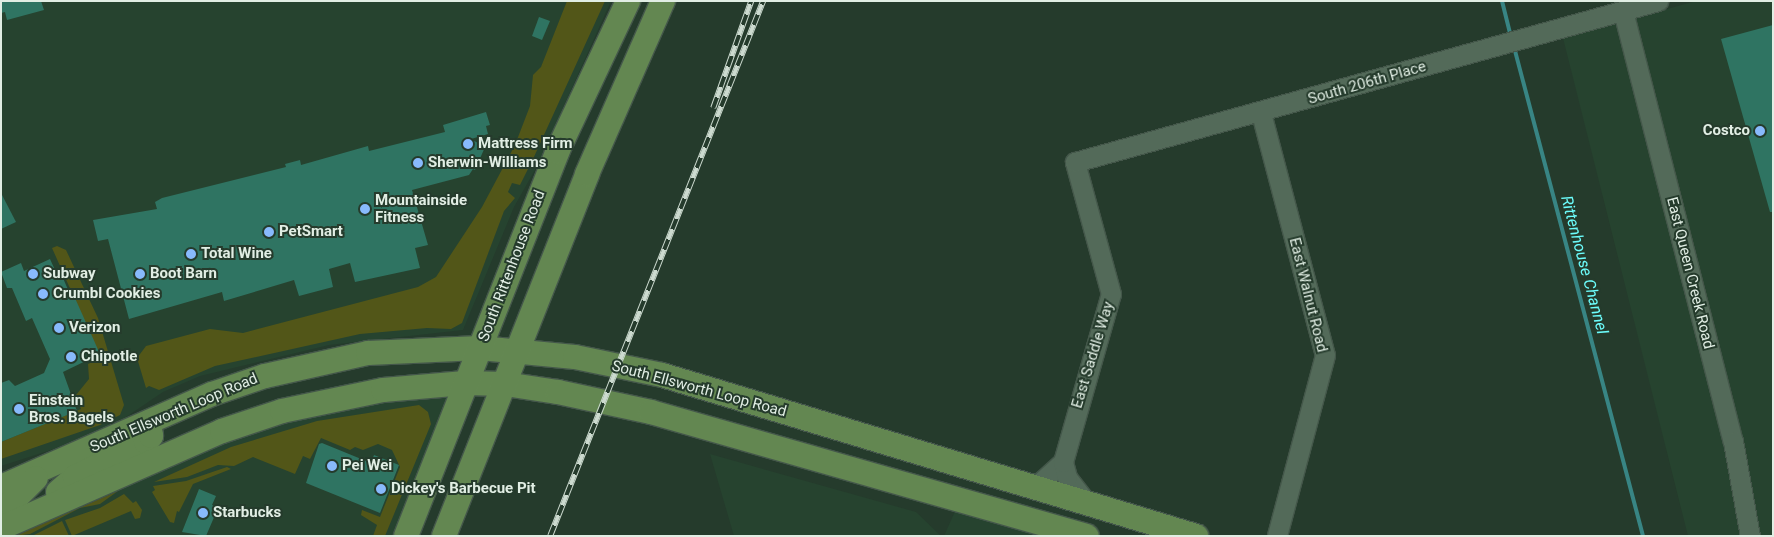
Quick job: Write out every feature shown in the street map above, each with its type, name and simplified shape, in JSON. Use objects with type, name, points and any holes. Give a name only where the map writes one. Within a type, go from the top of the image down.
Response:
[{"type":"main road","name":"South Rittenhouse Road","points":[[406,536],[567,128],[628,1]]},
{"type":"main road","points":[[444,536],[519,351],[594,157],[663,1]]},
{"type":"main road","name":"South Ellsworth Loop Road","points":[[1,487],[244,382],[316,363],[396,350],[480,348],[584,359],[662,376],[1196,536]]},
{"type":"main road","points":[[1,528],[222,431],[282,411],[383,390],[465,383],[505,384],[651,412],[1087,536]]},
{"type":"main road","points":[[34,513],[75,477],[146,442],[151,436],[149,422]]},
{"type":"main road","points":[[1,507],[11,503],[46,468]]},
{"type":"street","name":"South 206th Place","points":[[1074,162],[1260,113],[1658,1]]},
{"type":"street","name":"East Queen Creek Road","points":[[1623,11],[1736,450],[1750,536]]},
{"type":"street","name":"East Walnut Road","points":[[1260,113],[1325,355],[1277,536]]},
{"type":"street","name":"East Saddle Way","points":[[1063,462],[1111,294],[1074,162]]},
{"type":"street","points":[[1034,488],[1063,462],[1067,478],[1087,503]]},
{"type":"shaded area","points":[[1,1],[611,1],[536,168],[514,207],[463,330],[329,345],[200,376],[163,392],[123,419],[54,449],[1,466]]},
{"type":"shaded area","points":[[1696,1],[1773,1],[1773,536],[1688,536],[1563,38]]},
{"type":"shaded area","points":[[465,383],[406,536],[1,536],[222,431]]},
{"type":"shaded area","points":[[710,454],[916,512],[941,536],[734,536]]},
{"type":"shaded area","points":[[957,507],[1037,536],[944,536]]},
{"type":"green space","points":[[567,1],[605,1],[520,185],[512,183],[508,192],[515,198],[504,211],[462,323],[451,329],[427,328],[360,334],[215,366],[159,390],[149,386],[146,388],[137,358],[146,346],[210,329],[243,333],[418,287],[436,277],[482,207],[515,145],[530,106],[533,75],[541,67]]},
{"type":"green space","points":[[57,246],[66,250],[98,318],[124,405],[120,415],[100,425],[1,459],[1,442],[81,409],[76,395],[89,379],[88,364],[101,358],[52,248]]},
{"type":"green space","points":[[419,405],[428,412],[431,424],[385,536],[373,536],[377,525],[361,515],[362,510],[380,517],[400,467],[392,450],[378,444],[363,450],[355,447],[350,450],[321,438],[310,459],[303,456],[295,474],[253,457],[234,466],[218,465],[187,477],[154,482],[231,447],[317,421]]},
{"type":"green space","points":[[227,467],[231,469],[193,484],[179,512],[177,511],[174,523],[170,522],[152,492],[155,490],[153,486],[186,481]]},
{"type":"green space","points":[[118,491],[100,504],[80,508],[30,534],[15,536]]},
{"type":"green space","points":[[124,494],[133,503],[136,501],[142,510],[140,518],[135,519],[131,511],[72,536],[65,520],[100,508]]},
{"type":"green space","points":[[62,521],[69,536],[32,536]]},
{"type":"building","points":[[1,1],[41,1],[44,10],[7,20],[5,12],[1,13]]},
{"type":"building","points":[[539,17],[550,21],[542,40],[532,36]]},
{"type":"building","name":"Costco","points":[[1773,25],[1773,212],[1770,212],[1721,39]]},
{"type":"building","points":[[486,112],[490,125],[486,126],[488,134],[471,139],[485,147],[475,170],[473,169],[469,175],[412,190],[428,245],[415,248],[420,268],[355,282],[350,263],[329,269],[333,287],[299,296],[294,280],[224,301],[222,292],[129,319],[108,239],[98,241],[93,220],[157,209],[155,202],[162,198],[286,167],[285,164],[300,160],[301,165],[368,146],[369,151],[445,132],[443,125]]},
{"type":"building","points":[[1,193],[16,222],[1,229]]},
{"type":"building","points":[[50,259],[59,279],[63,278],[72,299],[75,298],[100,354],[63,372],[77,411],[1,442],[1,383],[9,380],[15,386],[44,373],[50,359],[32,318],[26,321],[12,288],[7,288],[1,272],[21,263],[24,271]]},
{"type":"building","points":[[322,443],[371,463],[374,455],[399,465],[380,513],[306,483],[319,444]]},
{"type":"building","name":"Starbucks","points":[[199,489],[216,496],[212,505],[218,508],[206,536],[182,532]]},
{"type":"waterway","name":"Rittenhouse Channel","points":[[1502,1],[1511,36]]},
{"type":"waterway","name":"Rittenhouse Channel","points":[[1514,47],[1643,536]]},
{"type":"railway","points":[[713,108],[751,1]]},
{"type":"railway","points":[[550,536],[763,1]]},
{"type":"place","name":"Costco","points":[[1760,131]]},
{"type":"place","name":"Mattress Firm","points":[[468,144]]},
{"type":"place","name":"Sherwin-Williams","points":[[418,163]]},
{"type":"place","name":"Mountainside Fitness","points":[[365,209]]},
{"type":"place","name":"PetSmart","points":[[269,232]]},
{"type":"place","name":"Total Wine","points":[[191,254]]},
{"type":"place","name":"Subway","points":[[33,274]]},
{"type":"place","name":"Boot Barn","points":[[140,274]]},
{"type":"place","name":"Crumbl Cookies","points":[[43,294]]},
{"type":"place","name":"Verizon","points":[[59,328]]},
{"type":"place","name":"Chipotle","points":[[71,357]]},
{"type":"place","name":"Einstein Bros. Bagels","points":[[19,409]]},
{"type":"place","name":"Pei Wei","points":[[332,466]]},
{"type":"place","name":"Dickey's Barbecue Pit","points":[[381,489]]},
{"type":"place","name":"Starbucks","points":[[203,513]]}]
